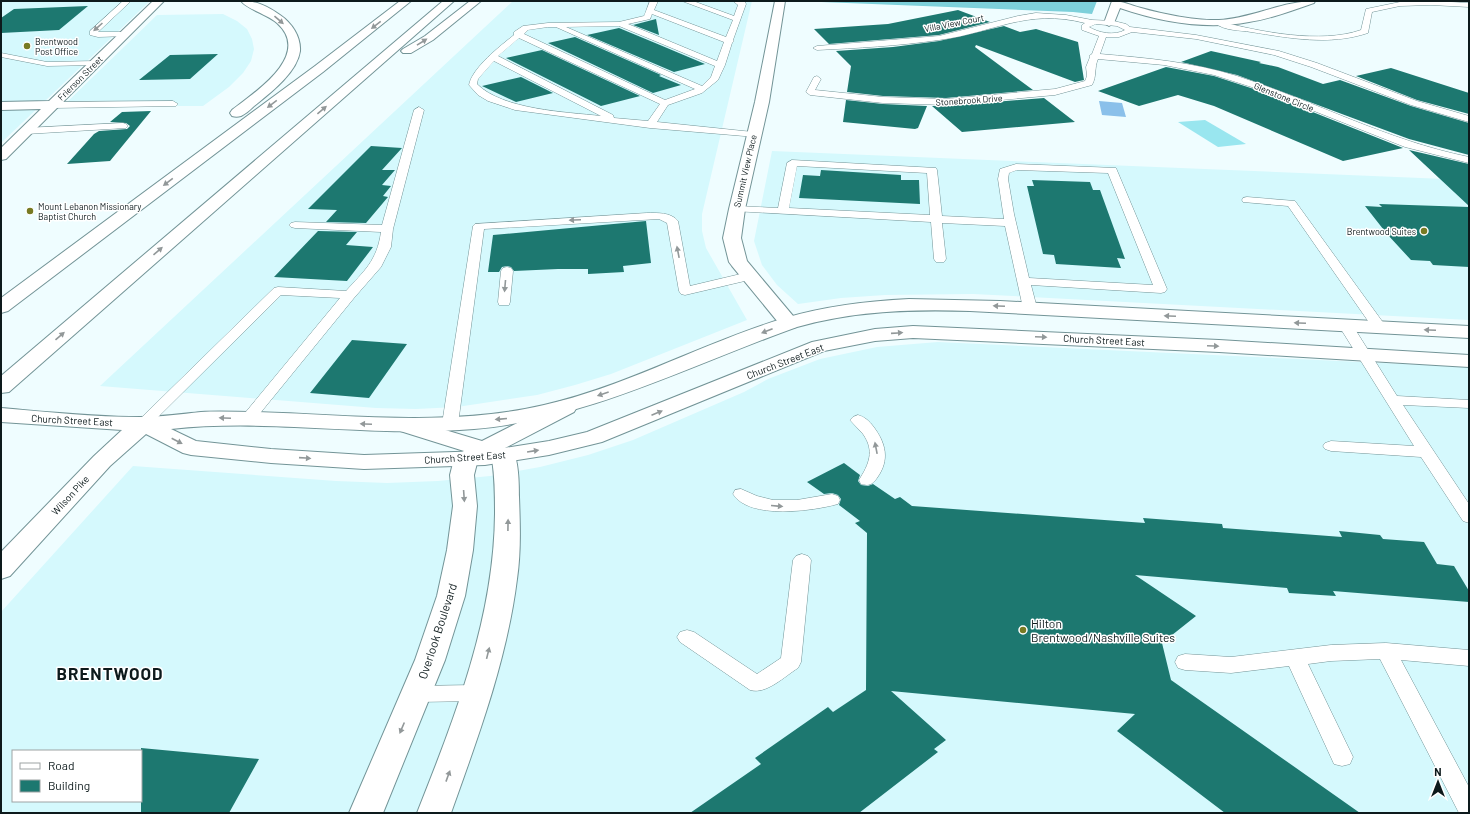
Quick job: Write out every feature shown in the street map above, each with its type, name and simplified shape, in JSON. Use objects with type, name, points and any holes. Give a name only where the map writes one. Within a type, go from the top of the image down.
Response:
[{"type":"main road","name":"Frierson Street","points":[[1,156],[159,1]]},
{"type":"main road","points":[[1,303],[278,80],[291,61],[294,42],[287,27],[273,15],[246,1]]},
{"type":"main road","points":[[1,307],[319,69],[406,1]]},
{"type":"main road","points":[[1,387],[260,162],[449,1]]},
{"type":"main road","points":[[353,84],[429,38],[476,1]]},
{"type":"main road","name":"Summit View Place","points":[[780,1],[764,96],[753,135],[737,209],[732,244],[738,262],[789,323]]},
{"type":"main road","points":[[1109,23],[1117,2],[1139,11],[1223,25],[1250,19],[1310,1]]},
{"type":"main road","points":[[1,106],[49,110]]},
{"type":"main road","name":"Church Street East","points":[[1,415],[143,424],[220,418],[405,425],[450,424],[511,418],[566,407],[668,371],[789,323],[836,311],[885,305],[965,305],[1030,308],[1469,332]]},
{"type":"main road","name":"Church Street East","points":[[143,424],[191,448],[272,456],[364,462],[484,455],[549,448],[594,436],[651,416],[819,346],[875,334],[913,332],[958,333],[1468,360]]},
{"type":"main road","points":[[484,455],[566,407]]},
{"type":"main road","name":"Wilson Pike","points":[[1,569],[102,461],[143,424]]},
{"type":"main road","points":[[405,425],[484,455],[506,468],[508,556],[502,595],[478,693],[434,813]]},
{"type":"main road","name":"Overlook Boulevard","points":[[366,813],[430,660],[451,596],[460,550],[465,506],[462,475],[484,455]]},
{"type":"lane","points":[[125,34],[98,35],[92,33],[127,1]]},
{"type":"lane","points":[[654,1],[650,11],[644,18],[619,24],[556,25],[531,27],[522,30],[493,57],[473,82],[475,88],[491,99],[515,107],[650,125],[753,135]]},
{"type":"lane","points":[[686,1],[737,19]]},
{"type":"lane","points":[[650,125],[665,103],[702,89],[715,78],[742,4],[737,1]]},
{"type":"lane","points":[[1223,25],[1229,31],[1287,42],[1354,42],[1354,36],[1365,31],[1369,11],[1400,4],[1431,3],[1469,5]]},
{"type":"lane","points":[[650,11],[730,40]]},
{"type":"lane","name":"Villa View Court","points":[[817,48],[939,38],[969,32],[1029,16],[1054,16],[1094,23]]},
{"type":"lane","points":[[1129,29],[1126,33],[1122,34],[1104,34],[1085,28],[1086,25],[1094,23],[1109,23],[1122,25],[1129,29],[1196,37],[1276,53],[1414,103],[1469,119]]},
{"type":"lane","points":[[619,24],[721,65]]},
{"type":"lane","points":[[556,25],[702,89]]},
{"type":"lane","points":[[517,34],[665,103]]},
{"type":"lane","name":"Stonebrook Drive","points":[[816,79],[810,92],[898,101],[968,101],[1055,92],[1090,84],[1090,67],[1093,56],[1104,34]]},
{"type":"lane","points":[[1,55],[47,64],[95,63]]},
{"type":"lane","name":"Glenstone Circle","points":[[1093,56],[1148,61],[1190,68],[1232,78],[1417,149],[1469,160]]},
{"type":"lane","points":[[493,57],[619,121]]},
{"type":"lane","points":[[49,110],[90,112],[97,105],[173,104]]},
{"type":"lane","points":[[248,419],[349,295],[377,264],[385,247],[387,229],[419,110]]},
{"type":"lane","points":[[75,129],[85,118]]},
{"type":"lane","points":[[26,132],[123,126]]},
{"type":"lane","points":[[783,211],[792,163],[932,170],[940,259]]},
{"type":"lane","points":[[1023,281],[1161,289],[1112,170],[1016,167],[1006,169],[1002,174],[1023,281],[1030,308]]},
{"type":"lane","points":[[1247,200],[1291,203],[1380,328]]},
{"type":"lane","points":[[737,209],[1011,223]]},
{"type":"lane","points":[[450,424],[479,226],[512,229],[654,215],[672,221],[685,291],[749,276]]},
{"type":"lane","points":[[295,225],[387,229]]},
{"type":"lane","points":[[504,302],[507,271]]},
{"type":"lane","points":[[143,424],[278,291],[349,295]]},
{"type":"lane","points":[[1346,326],[1363,355],[1469,517]]},
{"type":"lane","points":[[1392,400],[1469,404]]},
{"type":"lane","points":[[858,420],[870,432],[878,448],[878,459],[875,471],[867,480]]},
{"type":"lane","points":[[1331,446],[1426,452]]},
{"type":"lane","points":[[741,494],[758,504],[786,507],[832,500]]},
{"type":"lane","points":[[687,637],[756,684],[791,662],[802,560]]},
{"type":"lane","points":[[1386,651],[1469,809]]},
{"type":"lane","points":[[1185,662],[1231,665],[1331,653],[1386,651],[1469,658]]},
{"type":"lane","points":[[1295,658],[1342,757]]},
{"type":"lane","points":[[416,694],[478,693]]},
{"type":"shaded area","points":[[1,1],[150,1],[1,143]]},
{"type":"shaded area","points":[[513,1],[752,1],[702,214],[702,231],[706,248],[747,320],[611,374],[575,385],[537,395],[457,407],[416,409],[376,408],[100,386]]},
{"type":"shaded area","points":[[796,1],[1097,1],[1092,14]]},
{"type":"shaded area","points":[[223,14],[237,21],[247,29],[252,39],[254,49],[251,61],[243,73],[229,87],[203,106],[63,106],[157,15]]},
{"type":"shaded area","points":[[1099,101],[1122,103],[1126,117],[1102,115]]},
{"type":"shaded area","points":[[1205,120],[1246,144],[1218,147],[1178,122]]},
{"type":"shaded area","points":[[772,151],[1469,180],[1469,320],[973,294],[885,295],[841,298],[798,304],[777,285],[762,265],[754,241]]},
{"type":"shaded area","points":[[938,342],[1469,367],[1469,813],[1,813],[1,612],[133,466],[336,481],[387,483],[438,481],[490,476],[540,467],[588,455],[633,440],[744,392],[768,379],[820,359],[877,347]]},
{"type":"building","points":[[88,6],[59,30],[1,33],[1,18],[14,9]]},
{"type":"building","points":[[958,10],[990,22],[939,35],[829,44],[814,29],[888,24]]},
{"type":"building","points":[[656,19],[659,35],[633,25]]},
{"type":"building","points":[[1004,26],[1020,32],[1036,29],[1078,42],[1084,80],[1075,82],[976,45],[975,47],[1033,90],[946,98],[883,96],[847,92],[851,66],[836,51],[893,47],[939,41]]},
{"type":"building","points":[[619,28],[705,64],[674,72],[587,35]]},
{"type":"building","points":[[575,37],[681,85],[653,93],[548,43]]},
{"type":"building","points":[[542,50],[640,96],[601,106],[506,58]]},
{"type":"building","points":[[1211,51],[1278,67],[1323,84],[1340,80],[1411,106],[1469,123],[1469,155],[1409,139],[1237,75],[1181,62]]},
{"type":"building","points":[[218,54],[190,79],[139,80],[170,55]]},
{"type":"building","points":[[1166,67],[1214,76],[1260,91],[1403,148],[1343,161],[1214,106],[1178,95],[1139,106],[1098,91]]},
{"type":"building","points":[[1391,68],[1469,93],[1469,114],[1417,100],[1356,76]]},
{"type":"building","points":[[521,77],[553,93],[516,102],[482,86]]},
{"type":"building","points":[[1044,98],[1075,122],[962,132],[932,106],[946,106]]},
{"type":"building","points":[[846,100],[883,104],[927,106],[918,128],[915,129],[843,122]]},
{"type":"building","points":[[151,111],[110,161],[67,164],[94,134],[99,131],[127,129],[130,126],[126,123],[110,122],[122,112]]},
{"type":"building","points":[[371,146],[402,148],[382,170],[395,170],[382,185],[391,186],[383,196],[388,197],[366,223],[326,222],[337,210],[308,209]]},
{"type":"building","points":[[1409,150],[1469,164],[1469,206]]},
{"type":"building","points":[[821,170],[901,175],[901,180],[919,180],[920,204],[799,198],[803,175],[820,176]]},
{"type":"building","points":[[1032,180],[1090,182],[1093,190],[1100,190],[1125,259],[1117,258],[1121,268],[1056,264],[1054,255],[1043,254],[1027,186],[1034,186]]},
{"type":"building","name":"Brentwood Suites","points":[[1379,204],[1469,207],[1469,267],[1433,265],[1430,261],[1411,260],[1387,234],[1365,206],[1382,207]]},
{"type":"building","points":[[646,221],[651,263],[623,266],[624,272],[588,274],[588,269],[514,271],[511,267],[507,266],[502,267],[499,272],[488,272],[493,235]]},
{"type":"building","points":[[318,231],[357,232],[346,245],[373,247],[347,281],[274,277]]},
{"type":"building","points":[[352,340],[407,344],[369,398],[310,393]]},
{"type":"building","name":"Hilton Brentwood/Nashville Suites","points":[[844,463],[860,475],[858,481],[861,485],[868,486],[873,484],[895,499],[900,497],[912,506],[1145,523],[1143,518],[1222,524],[1223,528],[1342,537],[1339,531],[1380,535],[1383,539],[1424,542],[1437,564],[1454,566],[1469,591],[1469,602],[1333,591],[1336,596],[1289,593],[1287,588],[1135,575],[1196,616],[1162,643],[1171,680],[1360,813],[1225,813],[1117,731],[1135,714],[891,691],[946,740],[934,749],[938,752],[859,813],[690,813],[761,764],[755,758],[828,707],[833,712],[866,690],[867,533],[855,523],[860,521],[839,505],[841,499],[838,495],[832,493],[824,494],[807,482]]},
{"type":"building","points":[[141,748],[259,759],[229,813],[141,813]]},
{"type":"place","name":"Brentwood Post Office","points":[[27,46]]},
{"type":"place","name":"Mount Lebanon Missionary Baptist Church","points":[[30,211]]},
{"type":"place","name":"Brentwood Suites","points":[[1424,231]]},
{"type":"place","name":"Hilton Brentwood/Nashville Suites","points":[[1023,630]]},
{"type":"district","name":"BRENTWOOD","points":[[110,673]]}]
